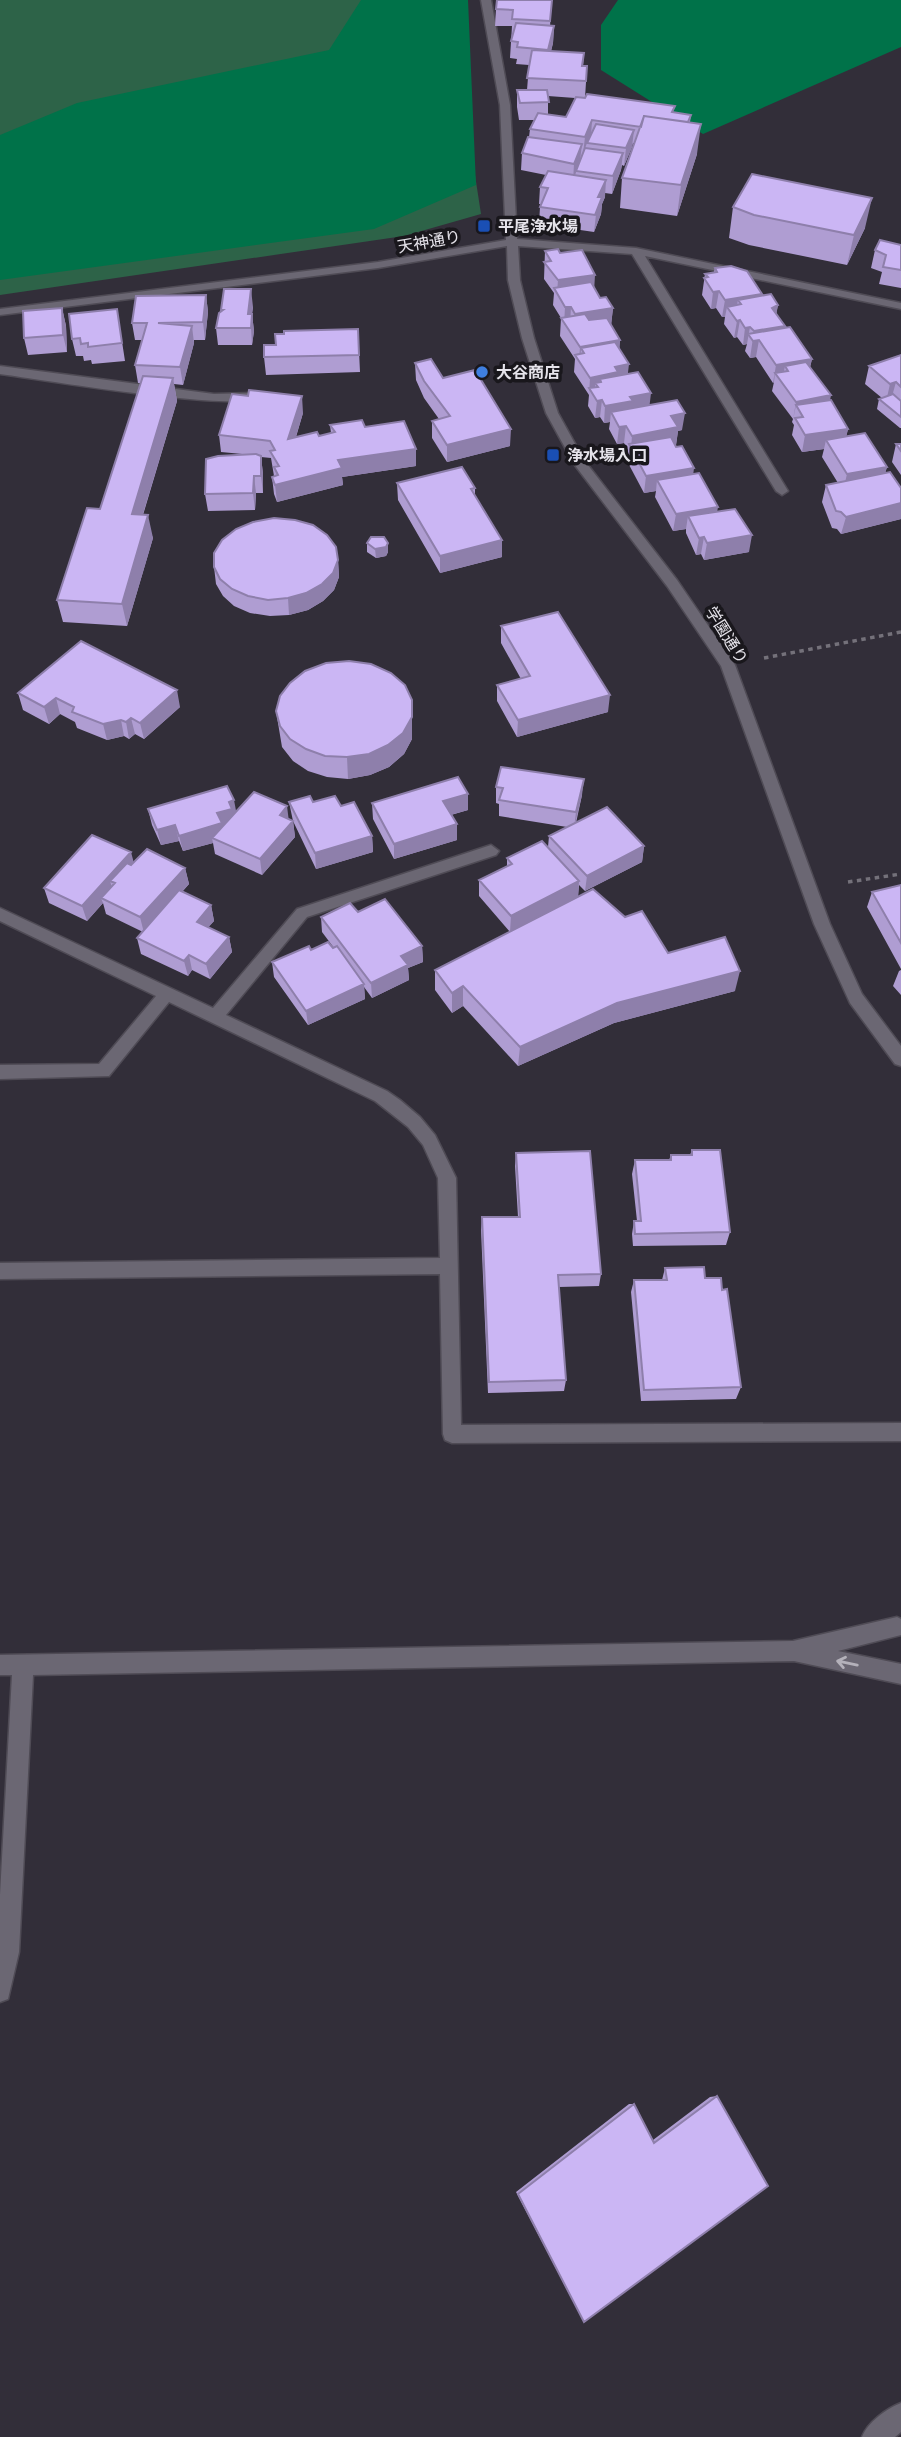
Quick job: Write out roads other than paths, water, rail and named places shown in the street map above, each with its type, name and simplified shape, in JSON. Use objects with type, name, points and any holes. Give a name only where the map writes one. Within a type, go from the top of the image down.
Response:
[{"type":"street","name":"学園通り","points":[[486,0],[505,105],[514,280],[528,338],[552,413],[578,461],[672,583],[728,665],[822,924],[856,998],[901,1059]]},
{"type":"street","name":"天神通り","points":[[0,312],[378,265],[513,242],[636,251],[901,306]]},
{"type":"street","points":[[636,251],[782,491]]},
{"type":"street","points":[[0,370],[214,398],[268,397]]},
{"type":"street","points":[[214,1018],[302,913],[491,851]]},
{"type":"street","points":[[0,914],[381,1096],[414,1118],[436,1147],[447,1178],[452,1434],[901,1432]]},
{"type":"street","points":[[0,1072],[103,1071],[166,995]]},
{"type":"street","points":[[0,1271],[447,1266]]},
{"type":"street","points":[[0,1665],[793,1651],[897,1627]]},
{"type":"street","points":[[793,1651],[901,1674]]},
{"type":"street","points":[[0,1991],[8,1952],[23,1665]]},
{"type":"street","points":[[875,2437],[901,2416]]},
{"type":"place","name":"平尾浄水場","points":[[484,226]]},
{"type":"place","name":"大谷商店","points":[[482,372]]},
{"type":"place","name":"浄水場入口","points":[[553,455]]}]
